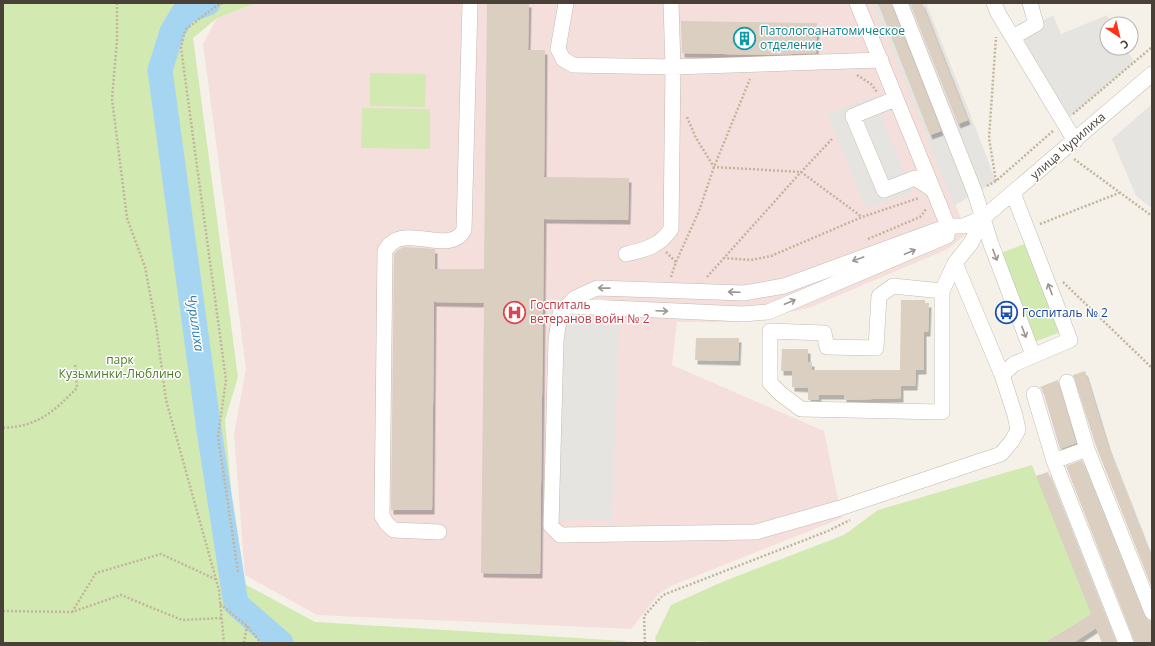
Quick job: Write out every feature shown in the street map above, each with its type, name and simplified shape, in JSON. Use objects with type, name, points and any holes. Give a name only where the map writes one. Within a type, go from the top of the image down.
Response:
[{"type":"street","points":[[438,532],[394,530],[386,524],[382,516],[385,251],[392,242],[402,237],[450,240],[458,236],[464,230],[470,3]]},
{"type":"street","points":[[566,3],[558,49],[563,59],[573,66],[674,67],[881,60]]},
{"type":"street","points":[[626,254],[654,247],[665,239],[671,229],[674,67],[671,3]]},
{"type":"street","points":[[567,306],[743,314],[768,312],[947,236],[948,226],[890,101],[881,60],[857,3]]},
{"type":"street","points":[[900,3],[975,193],[991,244],[1033,355]]},
{"type":"street","points":[[994,3],[1063,123],[1075,141]]},
{"type":"street","points":[[1013,37],[1036,24],[1030,3]]},
{"type":"street","name":"улица Чурилиха","points":[[983,218],[1152,74]]},
{"type":"street","points":[[890,101],[854,116],[884,190],[914,178],[932,189]]},
{"type":"street","points":[[1002,375],[1014,364],[1070,340],[1013,193]]},
{"type":"street","points":[[956,263],[1002,375],[1018,430],[1012,441],[1001,454],[864,500],[756,532],[560,535],[552,526],[556,340],[560,314],[567,306],[582,294],[597,288],[744,293],[763,291],[784,286],[948,226],[963,226],[983,218]]},
{"type":"street","points":[[942,291],[893,286],[879,296],[876,348],[827,348],[824,333],[770,332],[770,383],[781,394],[801,409],[942,412],[942,291],[956,263],[971,243],[983,218]]},
{"type":"street","points":[[1067,382],[1087,449],[1152,612]]},
{"type":"street","points":[[1034,394],[1054,461],[1126,643]]},
{"type":"street","points":[[1054,461],[1087,449]]},
{"type":"path","points":[[117,3],[117,40],[112,99],[127,218],[145,267],[156,325],[166,400],[215,579],[220,603],[224,643]]},
{"type":"path","points":[[223,3],[216,6],[185,30],[181,48],[226,380],[218,436],[238,572]]},
{"type":"path","points":[[996,36],[989,138],[996,181]]},
{"type":"path","points":[[975,193],[996,181],[1152,47]]},
{"type":"path","points":[[850,75],[857,75],[871,84],[890,101]]},
{"type":"path","points":[[744,78],[758,78]]},
{"type":"path","points":[[669,284],[676,262],[699,211],[714,167],[750,79]]},
{"type":"path","points":[[685,112],[696,138],[714,167]]},
{"type":"path","points":[[705,279],[800,172],[832,139]]},
{"type":"path","points":[[1072,157],[1152,216]]},
{"type":"path","points":[[714,167],[800,172],[862,217]]},
{"type":"path","points":[[724,258],[751,260],[771,256],[862,217],[910,199],[922,197],[914,178]]},
{"type":"path","points":[[1034,227],[1119,193]]},
{"type":"path","points":[[925,204],[925,211]]},
{"type":"path","points":[[864,240],[920,217],[925,211],[940,208]]},
{"type":"path","points":[[1058,277],[1152,368]]},
{"type":"path","points":[[3,428],[33,424],[58,407],[77,388],[75,363]]},
{"type":"path","points":[[645,643],[644,616],[663,595],[848,522],[864,500]]},
{"type":"path","points":[[72,612],[96,573],[161,554],[215,579]]},
{"type":"path","points":[[3,611],[72,612],[121,595],[182,620],[222,618]]},
{"type":"path","points":[[220,603],[247,626],[261,643]]},
{"type":"path","points":[[244,643],[247,626]]},
{"type":"shaded area","name":"Госпиталь ветеранов войн № 2","points":[[256,3],[872,3],[967,233],[948,249],[809,308],[737,322],[677,322],[672,365],[824,431],[842,518],[671,586],[659,594],[631,629],[317,615],[245,575],[234,434],[246,369],[203,44],[217,18]]},
{"type":"shaded area","points":[[872,3],[926,3],[972,119],[926,137]]},
{"type":"shaded area","points":[[1053,15],[1061,34],[1099,18],[1099,56],[1131,56],[1134,62],[1063,123],[1013,37]]},
{"type":"shaded area","points":[[874,96],[912,193],[866,209],[827,114]]},
{"type":"shaded area","points":[[1152,104],[1152,208],[1136,196],[1112,139]]},
{"type":"shaded area","points":[[972,119],[996,181],[954,206],[926,137]]},
{"type":"shaded area","points":[[554,323],[619,325],[612,521],[547,518]]},
{"type":"green space","name":"парк Кузьминки-Люблино","points":[[3,3],[256,3],[217,18],[193,38],[238,377],[225,420],[239,581],[315,622],[625,641],[625,643],[3,643]]},
{"type":"green space","points":[[370,73],[426,74],[425,107],[370,106]]},
{"type":"green space","points":[[362,108],[430,109],[430,149],[361,148]]},
{"type":"green space","points":[[1027,243],[1061,332],[1034,342],[1001,253]]},
{"type":"green space","points":[[1032,465],[1091,614],[1044,643],[723,643],[696,641],[696,643],[657,643],[655,638],[671,605],[722,582],[844,535],[878,510]]},
{"type":"building","points":[[487,3],[529,3],[528,50],[545,50],[544,177],[629,178],[628,220],[544,219],[540,574],[481,573],[484,303],[434,302],[432,510],[391,510],[394,254],[404,247],[435,249],[435,269],[484,269]]},
{"type":"building","points":[[878,3],[891,3],[941,131],[930,135]]},
{"type":"building","points":[[910,3],[922,3],[968,120],[958,124]]},
{"type":"building","name":"Патологоанатомическое отделение","points":[[681,21],[817,23],[816,53],[769,55],[682,53]]},
{"type":"building","points":[[901,300],[925,300],[925,303],[929,303],[928,332],[924,332],[924,370],[916,370],[915,386],[901,386],[901,398],[844,400],[844,395],[819,395],[818,400],[808,400],[808,388],[792,387],[792,371],[781,371],[782,349],[808,349],[808,362],[812,362],[812,370],[900,370]]},
{"type":"building","points":[[696,338],[739,338],[738,361],[695,360]]},
{"type":"building","points":[[1085,371],[1108,446],[1152,558],[1152,588],[1096,446],[1073,375]]},
{"type":"building","points":[[1058,380],[1076,443],[1060,449],[1043,391],[1040,387]]},
{"type":"building","points":[[1082,460],[1144,615],[1147,619],[1152,621],[1152,643],[1135,643],[1066,466]]},
{"type":"building","points":[[1048,472],[1116,643],[1102,643],[1096,628],[1073,643],[1044,643],[1091,614],[1036,476]]},
{"type":"waterway","name":"Чурилиха","points":[[208,3],[184,12],[172,32],[160,70],[209,430],[236,604],[281,643]]},
{"type":"place","name":"Патологоанатомическое отделение","points":[[744,38]]},
{"type":"place","name":"Госпиталь ветеранов войн № 2","points":[[514,312]]},
{"type":"place","name":"Госпиталь № 2","points":[[1006,313]]}]
